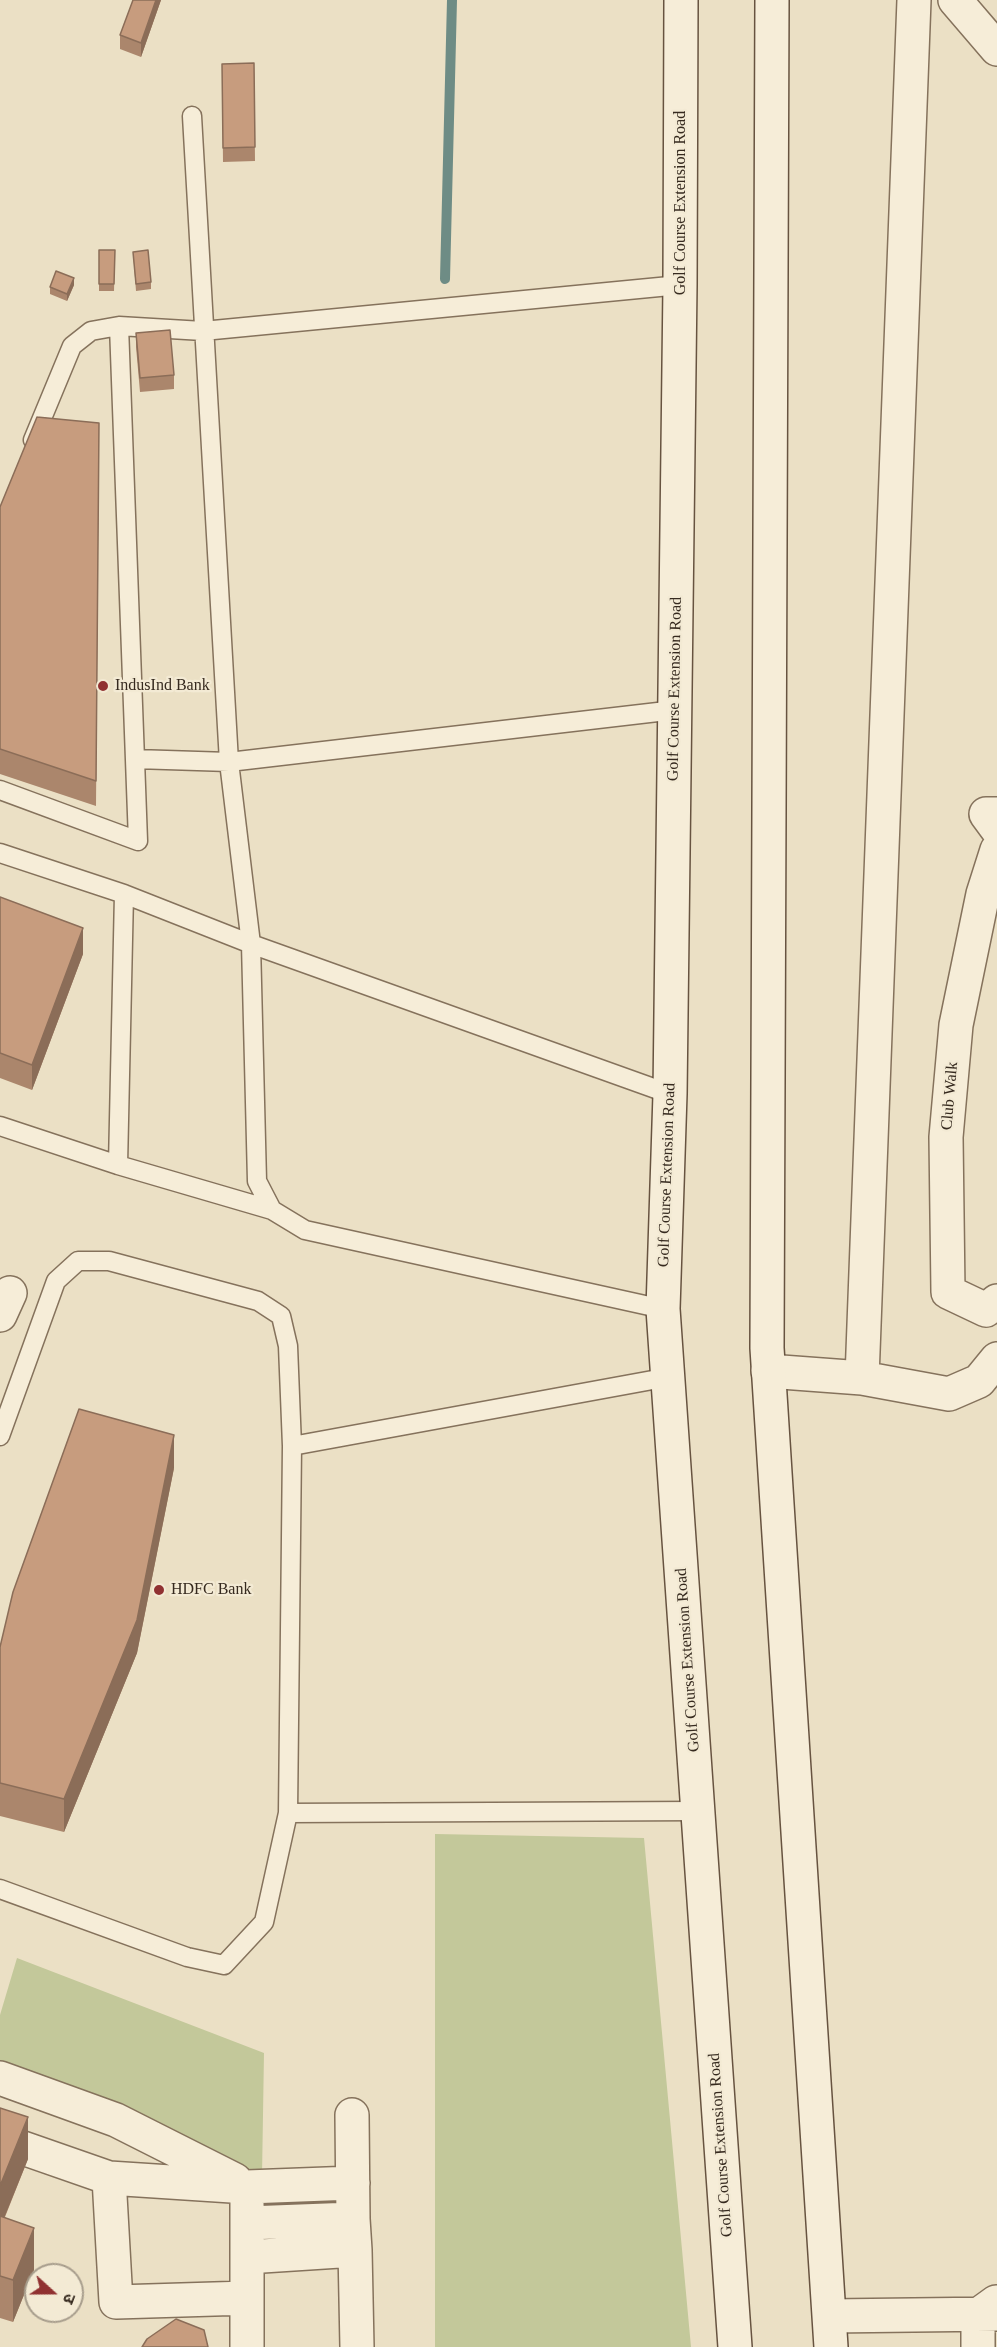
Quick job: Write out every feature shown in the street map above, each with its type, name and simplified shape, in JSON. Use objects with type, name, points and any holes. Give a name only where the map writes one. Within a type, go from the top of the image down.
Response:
[{"type":"main road","name":"Golf Course Extension Road","points":[[681,0],[681,285],[670,1094],[663,1309],[735,2347]]},
{"type":"main road","points":[[772,0],[768,1371],[831,2332],[991,2310],[978,2347]]},
{"type":"main road","points":[[862,1378],[914,0]]},
{"type":"main road","points":[[955,0],[997,50]]},
{"type":"main road","points":[[997,814],[986,814],[997,829]]},
{"type":"main road","name":"Club Walk","points":[[997,850],[983,894],[956,1025],[946,1148],[948,1292],[986,1310],[997,1302]]},
{"type":"main road","points":[[768,1371],[862,1378],[949,1394],[979,1380],[997,1359]]},
{"type":"main road","points":[[0,2079],[116,2120],[247,2187]]},
{"type":"main road","points":[[352,2115],[357,2347]]},
{"type":"main road","points":[[0,2140],[110,2178],[247,2187],[353,2183]]},
{"type":"main road","points":[[110,2178],[116,2302],[248,2298]]},
{"type":"main road","points":[[247,2187],[247,2347]]},
{"type":"main road","points":[[248,2223],[354,2234]]},
{"type":"main road","points":[[247,2257],[354,2234]]},
{"type":"lane","points":[[192,116],[229,762],[251,944],[257,1181],[272,1210]]},
{"type":"lane","points":[[27,453],[72,346],[91,331],[119,326],[203,331],[681,285]]},
{"type":"lane","points":[[0,790],[138,841],[119,326]]},
{"type":"lane","points":[[135,759],[229,762],[675,710]]},
{"type":"lane","points":[[0,853],[124,894],[251,944],[670,1094]]},
{"type":"lane","points":[[118,1165],[124,894]]},
{"type":"lane","points":[[0,1126],[118,1165],[272,1210],[305,1230],[663,1309]]},
{"type":"lane","points":[[0,1436],[56,1281],[78,1262],[109,1261],[258,1301],[281,1316],[288,1347],[292,1446],[288,1813],[264,1922],[224,1965],[187,1957],[0,1889]]},
{"type":"lane","points":[[292,1446],[669,1377]]},
{"type":"lane","points":[[288,1813],[698,1811]]},
{"type":"green space","points":[[435,1834],[644,1838],[691,2347],[435,2347]]},
{"type":"green space","points":[[17,1958],[264,2053],[262,2176],[0,2084],[0,2015]]},
{"type":"building","points":[[133,0],[156,0],[141,43],[120,35]]},
{"type":"building","points":[[254,63],[255,147],[223,148],[222,64]]},
{"type":"building","points":[[99,250],[115,250],[114,284],[99,284]]},
{"type":"building","points":[[148,250],[151,282],[136,284],[133,252]]},
{"type":"building","points":[[56,271],[74,278],[67,294],[50,287]]},
{"type":"building","points":[[170,330],[174,375],[140,378],[136,333]]},
{"type":"building","points":[[37,417],[99,423],[96,781],[0,749],[0,507]]},
{"type":"building","points":[[0,897],[83,928],[32,1065],[0,1053]]},
{"type":"building","points":[[79,1409],[174,1435],[137,1620],[64,1799],[0,1783],[0,1647],[13,1592]]},
{"type":"building","points":[[0,2108],[28,2117],[0,2186]]},
{"type":"building","points":[[0,2216],[34,2228],[13,2280],[0,2276]]},
{"type":"building","points":[[176,2319],[204,2330],[208,2347],[142,2347],[147,2339]]},
{"type":"waterway","points":[[445,279],[452,0]]},
{"type":"place","name":"IndusInd Bank","points":[[103,686]]},
{"type":"place","name":"HDFC Bank","points":[[159,1590]]}]
